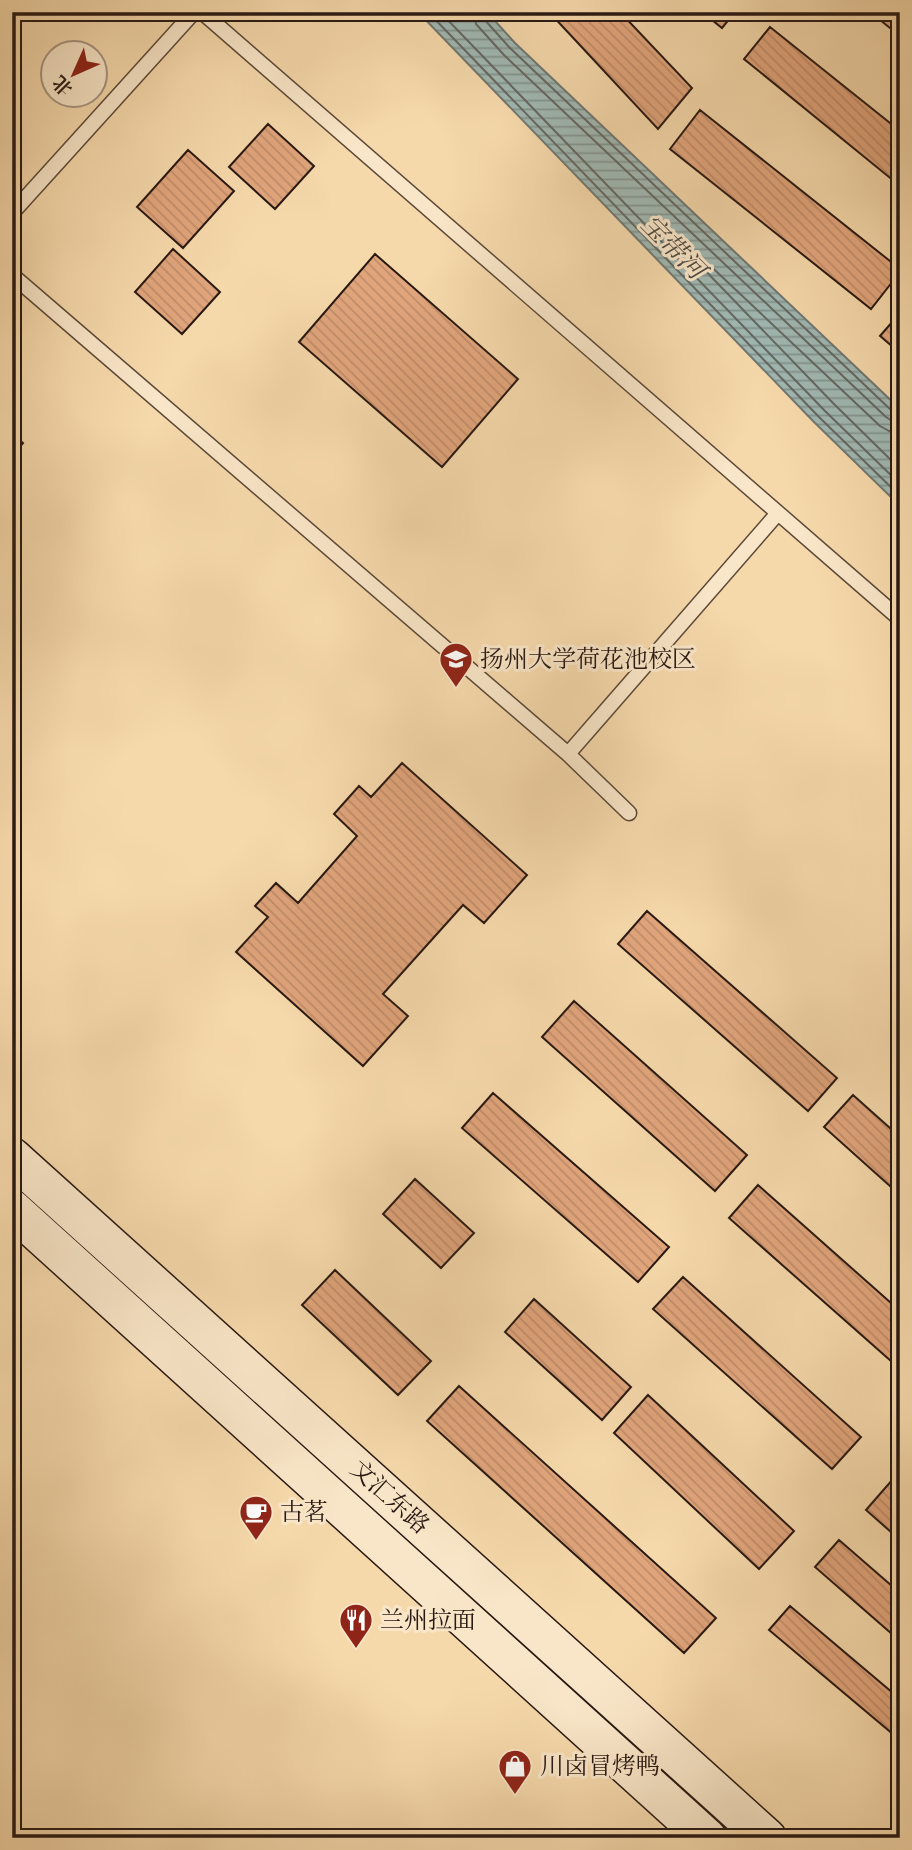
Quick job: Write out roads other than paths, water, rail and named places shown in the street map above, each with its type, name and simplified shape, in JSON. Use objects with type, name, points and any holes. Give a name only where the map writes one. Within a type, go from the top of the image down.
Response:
[{"type":"main road","name":"文汇东路","points":[[12,1157],[768,1838]]},
{"type":"main road","name":"文汇东路","points":[[12,1209],[707,1838]]},
{"type":"lane","points":[[12,213],[194,12]]},
{"type":"lane","points":[[202,12],[900,619]]},
{"type":"lane","points":[[12,275],[568,754],[629,813]]},
{"type":"lane","points":[[568,754],[778,513]]},
{"type":"water","name":"宝带河","points":[[418,12],[487,12],[515,43],[900,409],[900,506],[814,422]]},
{"type":"place","name":"扬州大学荷花池校区","points":[[456,689]]},
{"type":"place","name":"古茗","points":[[256,1542]]},
{"type":"place","name":"兰州拉面","points":[[356,1650]]},
{"type":"place","name":"川卤冒烤鸭","points":[[515,1796]]}]
